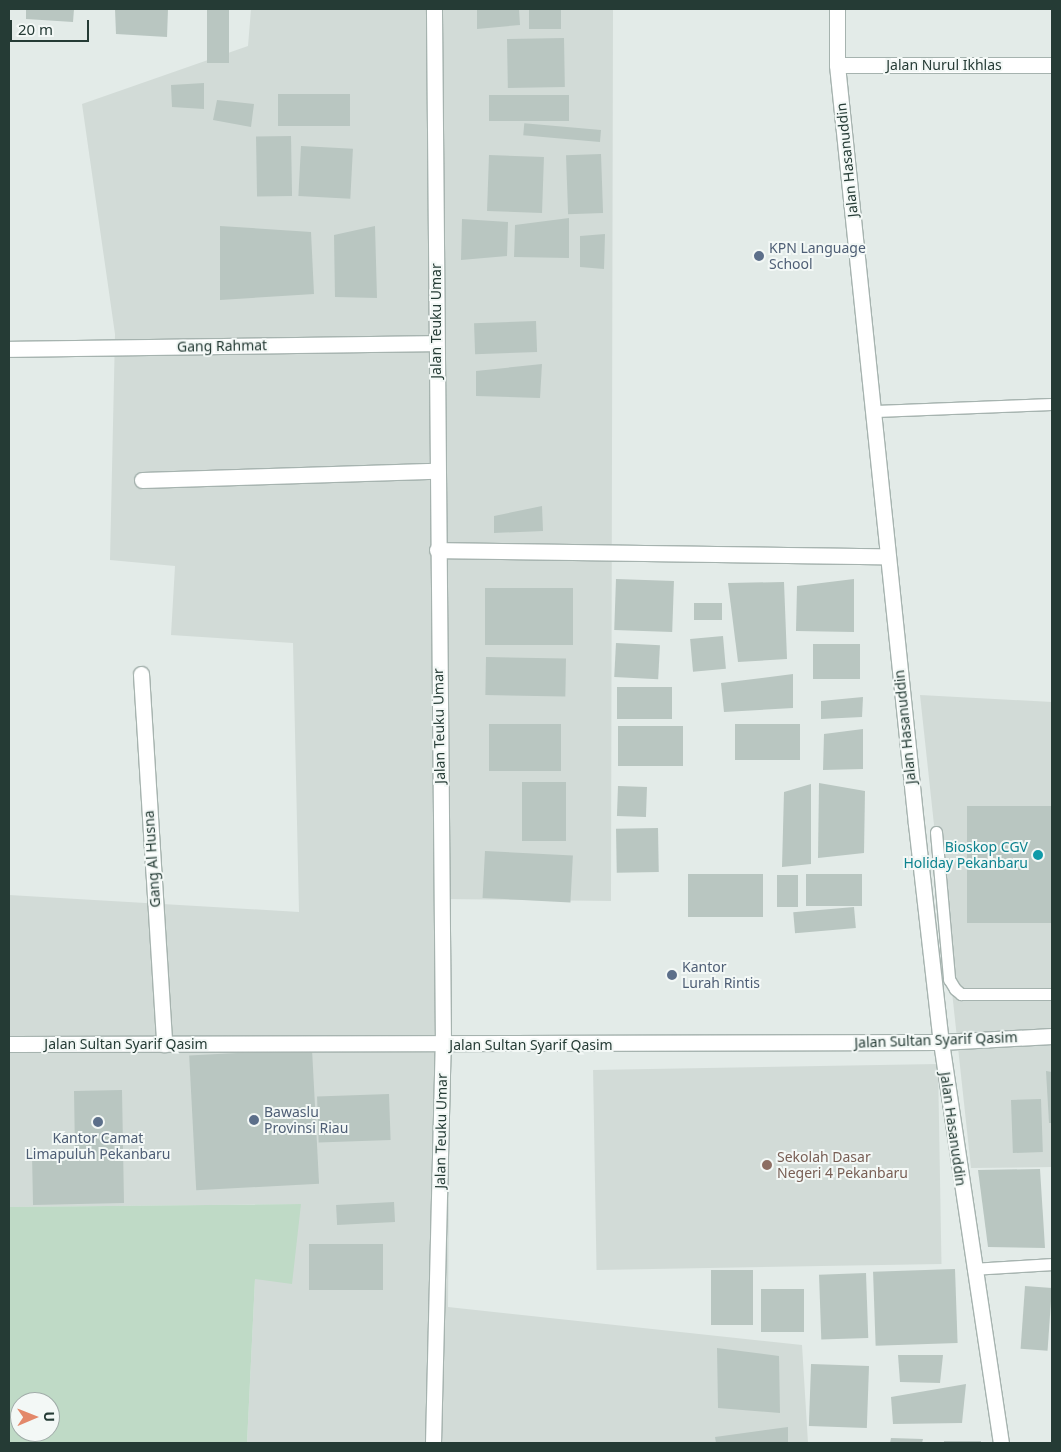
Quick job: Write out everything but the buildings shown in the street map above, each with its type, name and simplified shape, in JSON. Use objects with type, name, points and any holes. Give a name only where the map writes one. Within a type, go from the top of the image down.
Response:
[{"type":"street","name":"Jalan Teuku Umar","points":[[434,9],[436,471],[443,1045],[434,1443]]},
{"type":"street","name":"Jalan Hasanuddin","points":[[837,9],[837,65],[875,412],[887,556],[941,1042],[973,1269],[1001,1443]]},
{"type":"street","name":"Jalan Nurul Ikhlas","points":[[837,65],[1052,65]]},
{"type":"street","name":"Gang Rahmat","points":[[9,349],[436,343]]},
{"type":"street","points":[[142,480],[436,471]]},
{"type":"street","points":[[437,550],[887,556]]},
{"type":"street","name":"Gang Al Husna","points":[[141,674],[164,1044]]},
{"type":"street","name":"Jalan Sultan Syarif Qasim","points":[[9,1044],[443,1045],[941,1042],[1052,1036]]},
{"type":"lane","points":[[875,412],[1052,404]]},
{"type":"lane","points":[[936,832],[950,980],[955,989],[962,994],[1052,994]]},
{"type":"lane","points":[[973,1269],[1052,1264]]},
{"type":"shaded area","points":[[251,9],[613,9],[611,901],[442,899],[450,1064],[448,1307],[802,1345],[808,1443],[247,1443],[255,1279],[301,1204],[9,1207],[9,895],[299,912],[293,643],[171,635],[175,566],[110,560],[115,334],[82,104],[248,46]]},
{"type":"shaded area","points":[[920,695],[1052,702],[1052,1167],[971,1168]]},
{"type":"shaded area","name":"Sekolah Dasar Negeri 4 Pekanbaru","points":[[938,1064],[941,1264],[597,1270],[593,1070]]},
{"type":"green space","points":[[301,1204],[292,1284],[255,1279],[247,1443],[9,1443],[9,1207]]},
{"type":"place","name":"KPN Language School","points":[[759,256]]},
{"type":"place","name":"Bioskop CGV Holiday Pekanbaru","points":[[1038,855]]},
{"type":"place","name":"Kantor Lurah Rintis","points":[[672,975]]},
{"type":"place","name":"Bawaslu Provinsi Riau","points":[[254,1120]]},
{"type":"place","name":"Kantor Camat Limapuluh Pekanbaru","points":[[98,1122]]},
{"type":"place","name":"Sekolah Dasar Negeri 4 Pekanbaru","points":[[767,1165]]}]
